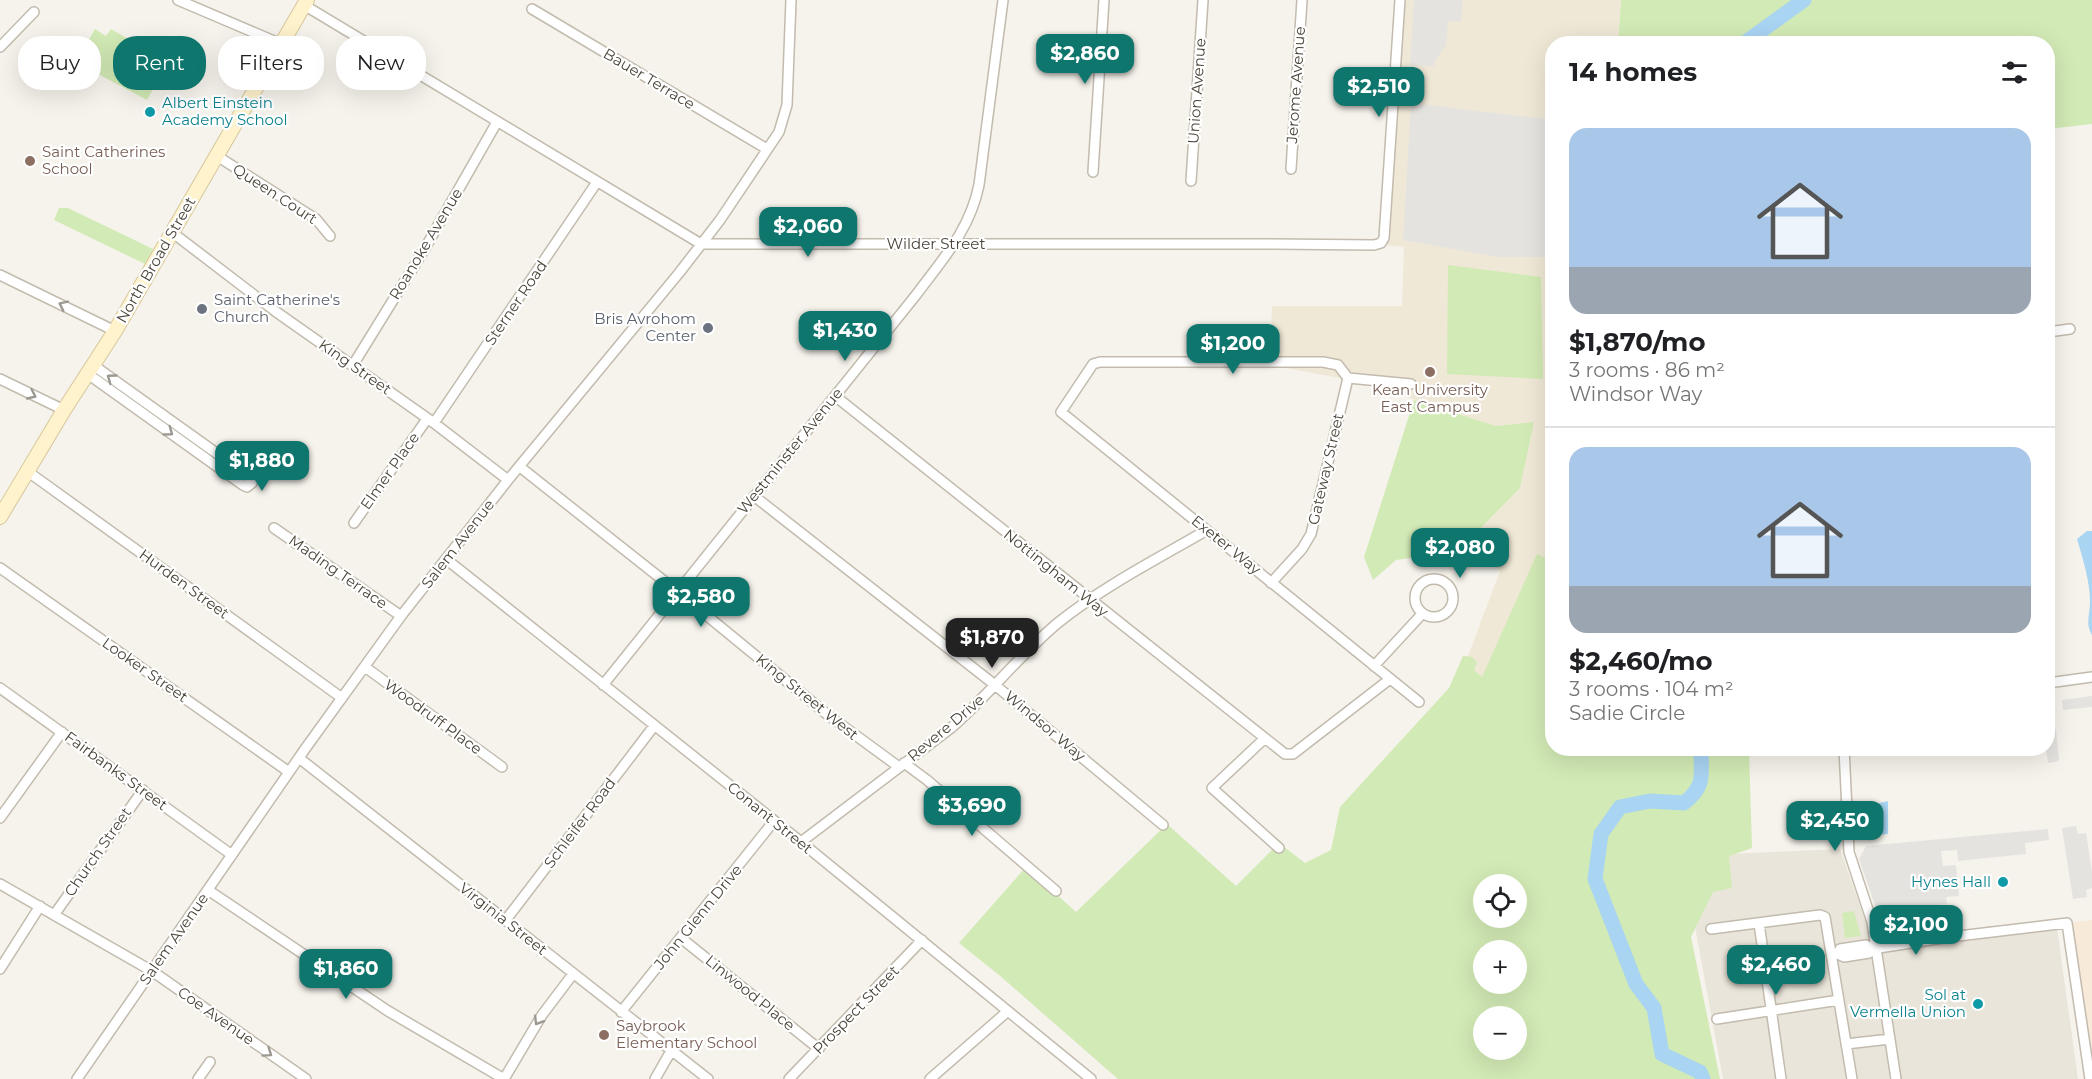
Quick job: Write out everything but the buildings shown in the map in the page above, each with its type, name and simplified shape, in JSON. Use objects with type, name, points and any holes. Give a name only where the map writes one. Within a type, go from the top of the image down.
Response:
[{"type":"main road","name":"North Broad Street","points":[[286,36],[306,3]]},
{"type":"main road","name":"North Broad Street","points":[[0,517],[4,500],[27,471],[115,331],[255,90]]},
{"type":"street","points":[[177,0],[262,36]]},
{"type":"street","name":"Salem Avenue","points":[[77,1079],[289,772],[401,616],[508,480],[650,311],[702,244],[779,132],[787,105],[791,0]]},
{"type":"street","name":"Westminster Avenue","points":[[603,685],[835,396],[968,223],[979,185],[1003,0]]},
{"type":"street","points":[[1093,172],[1104,0]]},
{"type":"street","name":"Union Avenue","points":[[1191,181],[1203,0]]},
{"type":"street","name":"Jerome Avenue","points":[[1291,169],[1302,0]]},
{"type":"street","name":"Wilder Street","points":[[702,244],[1374,245],[1381,243],[1384,238],[1400,0]]},
{"type":"street","points":[[306,3],[497,122],[702,244]]},
{"type":"street","name":"Bauer Terrace","points":[[532,9],[767,149]]},
{"type":"street","points":[[0,47],[34,12]]},
{"type":"street","name":"Roanoke Avenue","points":[[353,365],[424,250],[497,122]]},
{"type":"street","name":"Queen Court","points":[[217,156],[316,219],[330,236]]},
{"type":"street","name":"Sterner Road","points":[[430,421],[597,182]]},
{"type":"street","name":"King Street","points":[[173,233],[275,311],[353,365],[508,480]]},
{"type":"street","points":[[0,275],[115,331]]},
{"type":"street","points":[[2055,331],[2070,329]]},
{"type":"street","name":"Exeter Way","points":[[1348,378],[1338,365],[1323,362],[1100,362],[1093,364],[1061,412],[1419,702]]},
{"type":"street","points":[[90,369],[200,448],[247,475],[252,483],[247,487],[243,485],[200,448]]},
{"type":"street","points":[[1348,378],[1411,384]]},
{"type":"street","name":"Gateway Street","points":[[1271,582],[1302,549],[1311,534],[1348,378]]},
{"type":"street","points":[[0,380],[64,410]]},
{"type":"street","name":"Nottingham Way","points":[[835,396],[1285,754],[1293,754],[1390,679]]},
{"type":"street","name":"Elmer Place","points":[[354,523],[430,421]]},
{"type":"street","name":"King Street West","points":[[520,467],[828,715],[927,780],[1056,891]]},
{"type":"street","name":"Hurden Street","points":[[27,471],[342,698]]},
{"type":"street","name":"Windsor Way","points":[[754,496],[995,685],[1163,825]]},
{"type":"street","name":"Mading Terrace","points":[[274,528],[401,616]]},
{"type":"street","name":"Revere Drive","points":[[801,842],[951,728],[1038,640],[1060,621],[1113,585],[1207,530]]},
{"type":"street","name":"Conant Street","points":[[446,560],[801,842],[1091,1079]]},
{"type":"street","name":"Looker Street","points":[[0,568],[289,772]]},
{"type":"street","points":[[1433,579],[1445,583],[1453,598],[1449,609],[1445,614],[1434,618],[1422,614],[1414,599],[1418,587],[1433,579]]},
{"type":"street","points":[[1374,666],[1422,614]]},
{"type":"street","name":"Woodruff Place","points":[[365,667],[502,767]]},
{"type":"street","points":[[2055,682],[2092,677]]},
{"type":"street","name":"Fairbanks Street","points":[[0,688],[232,855]]},
{"type":"street","name":"Schleifer Road","points":[[505,921],[654,726]]},
{"type":"street","points":[[0,818],[62,732]]},
{"type":"street","points":[[1264,739],[1212,788],[1279,848]]},
{"type":"street","points":[[1844,756],[1849,852],[1872,922],[1874,949],[1896,1079]]},
{"type":"street","name":"Virginia Street","points":[[299,758],[708,1079]]},
{"type":"street","name":"Church Street","points":[[54,915],[143,790]]},
{"type":"street","name":"John Glenn Drive","points":[[621,1012],[774,821]]},
{"type":"street","name":"Coe Avenue","points":[[0,884],[152,971],[306,1079]]},
{"type":"street","points":[[208,890],[388,1011],[504,1079],[542,1015],[573,974]]},
{"type":"street","points":[[0,969],[40,906]]},
{"type":"street","points":[[1711,929],[1823,915],[1827,920],[1835,954],[1839,1000],[1852,1079]]},
{"type":"street","points":[[1759,923],[1781,1079]]},
{"type":"street","points":[[1835,954],[1840,949],[1866,945],[1874,949],[2067,923],[2090,1079]]},
{"type":"street","name":"Linwood Place","points":[[681,938],[819,1049]]},
{"type":"street","name":"Prospect Street","points":[[789,1079],[922,940]]},
{"type":"street","points":[[1717,1019],[1839,1000]]},
{"type":"street","points":[[934,1078],[1008,1011]]},
{"type":"street","points":[[1846,1044],[1890,1039]]},
{"type":"street","points":[[655,1079],[672,1051]]},
{"type":"street","points":[[198,1079],[210,1062]]},
{"type":"shaded area","name":"Kean University East Campus","points":[[1404,0],[1621,0],[1618,36],[1545,36],[1545,730],[1473,697],[1463,656],[1468,656],[1500,571],[1466,543],[1520,488],[1534,422],[1496,426],[1403,396],[1404,385],[1344,379],[1270,365],[1272,306],[1402,306],[1404,247],[1384,245]]},
{"type":"shaded area","points":[[1414,0],[1463,0],[1461,22],[1448,21],[1446,45],[1434,66],[1410,65]]},
{"type":"shaded area","points":[[1411,103],[1545,119],[1545,257],[1498,257],[1403,240]]},
{"type":"shaded area","points":[[2092,696],[2092,707],[2063,710],[2062,700]]},
{"type":"shaded area","points":[[2055,729],[2059,761],[2048,763],[2047,756],[2055,756]]},
{"type":"shaded area","points":[[2076,826],[2078,834],[2086,833],[2092,888],[2086,890],[2087,897],[2073,899],[2062,828]]},
{"type":"shaded area","points":[[2048,829],[2049,840],[2025,843],[2026,854],[1958,861],[1957,850],[1941,851],[1943,866],[1956,865],[1959,896],[1946,897],[1947,904],[1939,905],[1940,916],[1889,921],[1887,913],[1878,914],[1859,859],[1866,846]]},
{"type":"shaded area","points":[[1840,849],[1867,926],[1890,1079],[1723,1079],[1682,856]]},
{"type":"shaded area","points":[[2092,920],[2092,1079],[2067,923]]},
{"type":"shaded area","name":"Sol at Vermella Union","points":[[2057,928],[2078,1079],[1900,1079],[1882,953]]},
{"type":"green space","points":[[1621,0],[2092,0],[2092,124],[2055,128],[2055,36],[1618,36]]},
{"type":"green space","points":[[95,29],[106,36],[111,29],[123,36],[113,36],[113,82],[101,76],[101,36],[91,36]]},
{"type":"green space","points":[[128,90],[152,90],[147,100]]},
{"type":"green space","points":[[59,208],[68,208],[153,249],[145,264],[54,220]]},
{"type":"green space","points":[[1448,265],[1541,277],[1543,379],[1447,374]]},
{"type":"green space","points":[[1414,400],[1496,426],[1534,422],[1520,488],[1466,543],[1451,552],[1396,560],[1373,580],[1364,557]]},
{"type":"green space","points":[[1537,554],[1545,558],[1545,756],[1749,756],[1752,848],[1729,856],[1732,888],[1713,892],[1691,937],[1720,1079],[1118,1079],[959,943],[1026,867],[1076,912],[1167,824],[1236,886],[1279,843],[1305,863],[1331,850],[1340,807],[1449,688],[1463,656],[1472,657],[1477,662],[1474,670],[1482,677]]},
{"type":"green space","points":[[1854,911],[1861,936],[1845,938],[1842,913]]},
{"type":"water","points":[[2087,531],[2092,531],[2092,635],[2088,623],[2089,587],[2077,539]]},
{"type":"water","points":[[1888,801],[1888,834],[1862,836],[1859,808]]},
{"type":"waterway","points":[[1754,36],[1804,0]]},
{"type":"waterway","points":[[1701,756],[1699,785],[1684,803],[1650,801],[1620,807],[1601,834],[1595,879],[1636,984],[1654,1008],[1662,1054],[1700,1072],[1703,1079]]},
{"type":"place","name":"Albert Einstein Academy School","points":[[150,112]]},
{"type":"place","name":"Saint Catherines School","points":[[30,161]]},
{"type":"place","name":"Saint Catherine's Church","points":[[202,309]]},
{"type":"place","name":"Bris Avrohom Center","points":[[708,328]]},
{"type":"place","name":"Kean University East Campus","points":[[1430,372]]},
{"type":"place","name":"Hynes Hall","points":[[2003,882]]},
{"type":"place","name":"Sol at Vermella Union","points":[[1978,1004]]},
{"type":"place","name":"Saybrook Elementary School","points":[[604,1035]]}]
